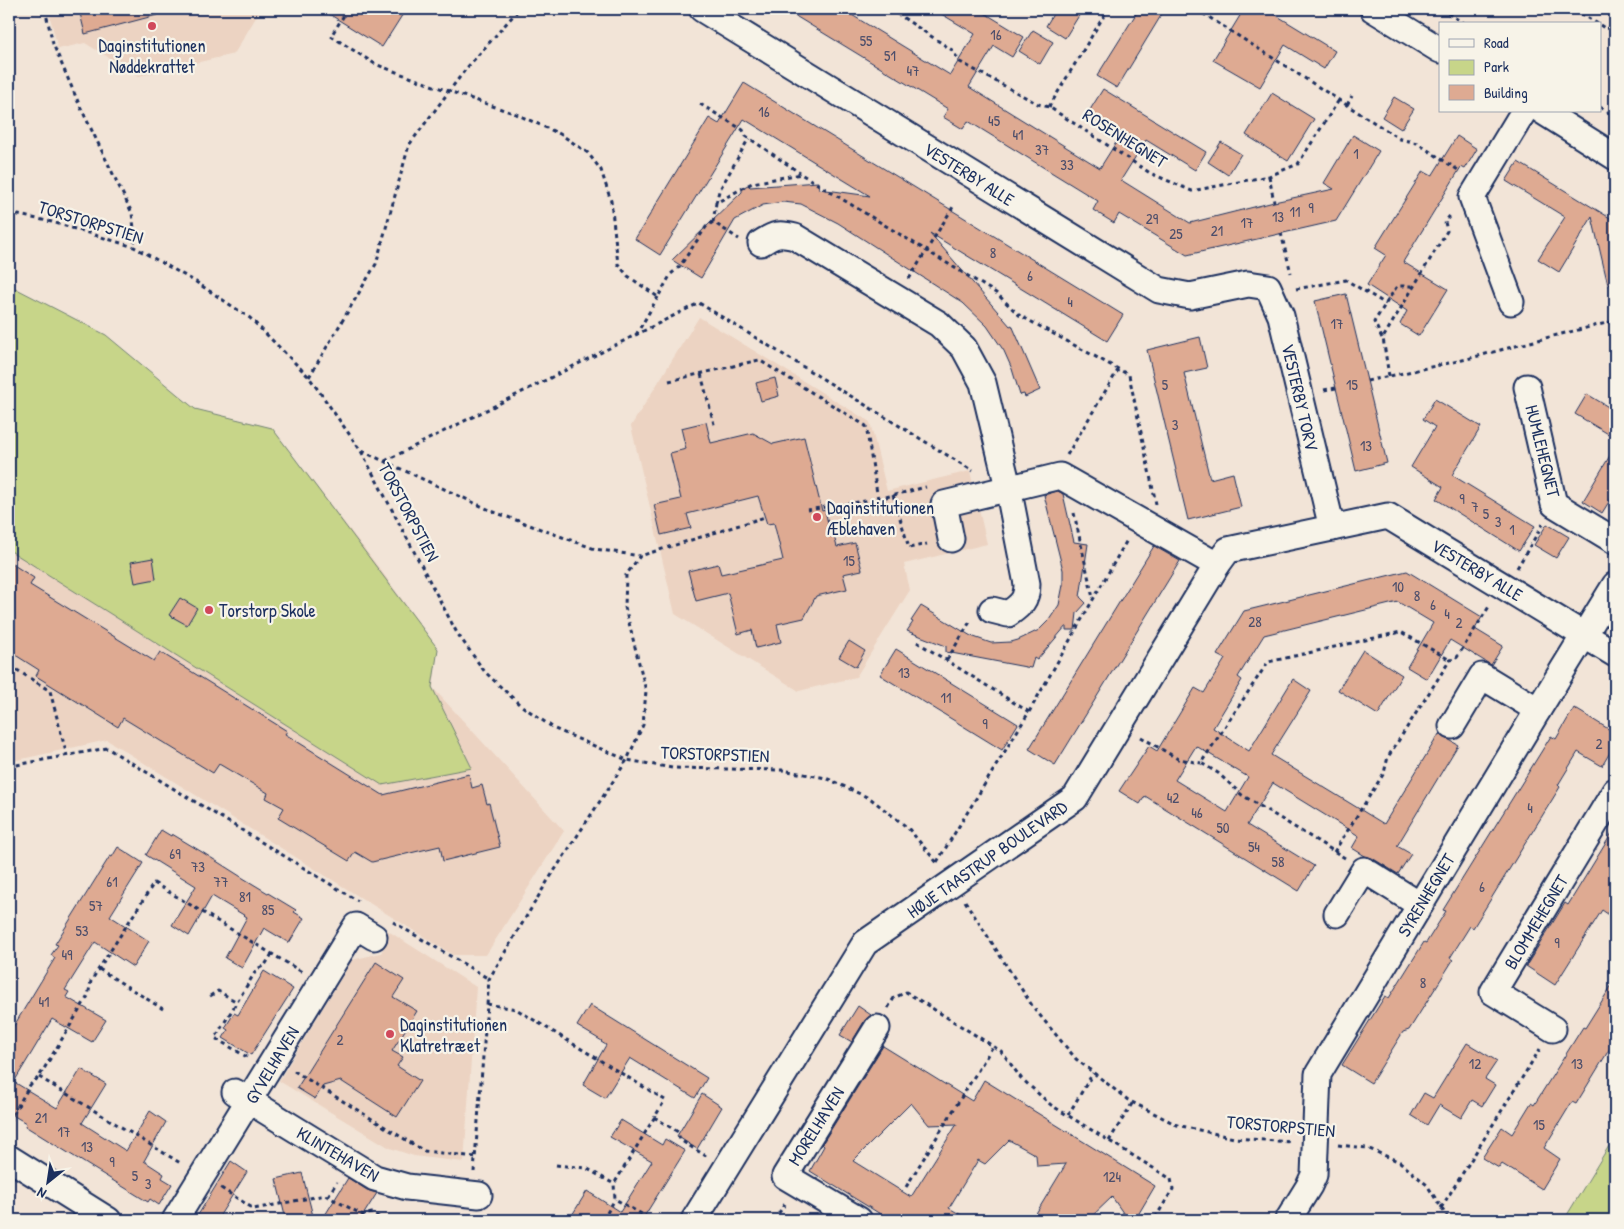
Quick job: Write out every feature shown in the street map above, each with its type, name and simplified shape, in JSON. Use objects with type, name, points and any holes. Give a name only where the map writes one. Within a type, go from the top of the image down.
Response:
[{"type":"street","name":"VESTERBY ALLE","points":[[702,9],[1159,290],[1190,296],[1248,284]]},
{"type":"street","points":[[1372,9],[1439,49]]},
{"type":"street","points":[[1511,302],[1476,191],[1523,112]]},
{"type":"street","points":[[1544,112],[1615,157]]},
{"type":"street","points":[[761,243],[774,235],[782,234],[795,237],[939,324],[964,348],[983,384],[1008,487],[1027,584],[1027,595],[1019,606],[1008,614],[992,610]]},
{"type":"street","name":"VESTERBY TORV","points":[[1248,284],[1268,288],[1281,316],[1332,528]]},
{"type":"street","name":"HUMLEHEGNET","points":[[1527,387],[1554,504],[1615,542]]},
{"type":"street","points":[[951,539],[944,504],[1008,487],[1060,476],[1148,513],[1217,565]]},
{"type":"street","name":"VESTERBY ALLE","points":[[1332,528],[1388,516],[1615,654]]},
{"type":"street","name":"HØJE TAASTRUP BOULEVARD","points":[[694,1220],[865,943],[945,872],[1074,798],[1228,550],[1332,528]]},
{"type":"street","name":"SYRENHEGNET","points":[[1288,1220],[1310,1186],[1314,1175],[1318,1074],[1615,585]]},
{"type":"street","points":[[1452,726],[1482,676],[1538,710]]},
{"type":"street","name":"BLOMMEHEGNET","points":[[1553,1029],[1493,992],[1615,791]]},
{"type":"street","points":[[1337,914],[1364,870],[1420,905]]},
{"type":"street","name":"GYVELHAVEN","points":[[175,1220],[202,1176],[242,1097],[272,1064],[356,926],[380,928]]},
{"type":"street","name":"MORELHAVEN","points":[[859,1220],[786,1176],[877,1028]]},
{"type":"street","name":"KLINTEHAVEN","points":[[242,1097],[375,1178],[407,1187],[476,1195]]},
{"type":"street","points":[[9,1158],[108,1220]]},
{"type":"path","points":[[45,9],[53,44],[75,96],[132,213],[135,236],[134,247]]},
{"type":"path","points":[[348,9],[331,36],[375,64],[431,85],[451,90],[540,124],[560,134],[588,153],[602,170],[611,201],[618,264],[628,276],[658,296]]},
{"type":"path","points":[[309,377],[376,264],[409,145],[465,70],[519,9]]},
{"type":"path","name":"ROSENHEGNET","points":[[890,9],[952,50],[960,62],[1038,104],[1049,107],[1150,172],[1192,192],[1269,176],[1298,164],[1339,100]]},
{"type":"path","points":[[1049,107],[1108,9]]},
{"type":"path","points":[[1196,9],[1400,139],[1417,143],[1476,191],[1462,198],[1446,222],[1447,231],[1383,338]]},
{"type":"path","points":[[1441,9],[1462,22]]},
{"type":"path","points":[[1574,9],[1596,22]]},
{"type":"path","points":[[1602,26],[1606,28],[1615,25]]},
{"type":"path","points":[[1347,105],[1352,96]]},
{"type":"path","points":[[700,104],[743,130],[746,136],[801,174],[996,293],[1019,315],[1129,375],[1148,513],[1029,712],[945,872]]},
{"type":"path","points":[[1602,108],[1615,116]]},
{"type":"path","points":[[636,335],[671,274],[680,266],[706,227],[713,222],[718,191],[749,138]]},
{"type":"path","points":[[716,204],[752,183],[801,174]]},
{"type":"path","points":[[1269,176],[1274,202]]},
{"type":"path","points":[[898,299],[953,207]]},
{"type":"path","name":"TORSTORPSTIEN","points":[[9,213],[52,222],[134,247],[196,282],[250,318],[309,377],[361,450],[458,633],[485,672],[519,704],[555,729],[627,760],[672,768],[782,770],[826,778],[871,799],[908,828],[945,872],[1033,1007],[1076,1059],[1128,1100],[1177,1125],[1234,1138],[1368,1148],[1400,1162],[1427,1185],[1449,1220]]},
{"type":"path","points":[[713,222],[748,244],[761,243]]},
{"type":"path","points":[[1281,233],[1291,273]]},
{"type":"path","points":[[1295,289],[1346,280],[1386,304]]},
{"type":"path","points":[[1389,376],[1383,338],[1374,322],[1397,286],[1414,286]]},
{"type":"path","points":[[384,462],[699,303],[978,474]]},
{"type":"path","points":[[1367,381],[1468,359],[1615,321]]},
{"type":"path","points":[[669,381],[759,360],[866,426],[878,499]]},
{"type":"path","points":[[701,374],[715,428]]},
{"type":"path","points":[[361,450],[494,512],[595,549],[640,556],[765,517]]},
{"type":"path","points":[[893,495],[909,548],[951,539]]},
{"type":"path","points":[[1201,763],[1268,662],[1402,632],[1450,660],[1456,659],[1504,586],[1554,504]]},
{"type":"path","points":[[476,1195],[476,1157],[489,979],[547,882],[627,760],[643,725],[646,691],[625,607],[626,575],[640,556]]},
{"type":"path","points":[[947,660],[975,615],[992,610]]},
{"type":"path","points":[[917,642],[1029,712]]},
{"type":"path","points":[[9,656],[17,670],[50,691],[67,756]]},
{"type":"path","points":[[1334,852],[1384,773],[1388,757],[1450,660]]},
{"type":"path","points":[[1120,724],[1178,759],[1201,763],[1218,773],[1242,795],[1364,870]]},
{"type":"path","points":[[9,765],[107,748],[358,902]]},
{"type":"path","points":[[9,1121],[30,1084],[39,1076],[88,996],[92,981],[99,969],[154,883],[321,984]]},
{"type":"path","points":[[380,928],[489,979]]},
{"type":"path","points":[[272,954],[265,965],[257,969],[215,1038],[272,1064],[424,1151],[476,1157]]},
{"type":"path","points":[[99,969],[163,1009]]},
{"type":"path","points":[[210,996],[218,991],[237,1002]]},
{"type":"path","points":[[877,1028],[894,998],[906,992],[993,1046],[1000,1051],[1021,1078],[1051,1105],[1171,1179],[1173,1189],[1154,1220]]},
{"type":"path","points":[[487,1004],[516,1009],[665,1100],[614,1184],[615,1199],[603,1220]]},
{"type":"path","points":[[1441,1208],[1553,1029]]},
{"type":"path","points":[[906,1187],[993,1046]]},
{"type":"path","points":[[1068,1115],[1093,1072]]},
{"type":"path","points":[[39,1076],[254,1209],[325,1195],[363,1215],[372,1213],[383,1220]]},
{"type":"path","points":[[1110,1141],[1133,1102]]},
{"type":"path","points":[[654,1117],[678,1132],[680,1140],[726,1168]]},
{"type":"path","points":[[556,1166],[586,1168],[614,1184]]},
{"type":"path","points":[[615,1199],[652,1220]]},
{"type":"shaded area","name":"Daginstitutionen Nøddekrattet","points":[[48,9],[261,9],[234,54],[139,76],[85,43],[58,49]]},
{"type":"shaded area","name":"Torstorp Skole","points":[[9,285],[106,335],[195,409],[272,428],[438,649],[433,688],[564,831],[486,955],[453,955],[107,740],[13,761],[9,758]]},
{"type":"shaded area","name":"Daginstitutionen Æblehaven","points":[[699,317],[870,422],[887,491],[970,471],[987,544],[904,564],[910,590],[856,677],[799,691],[675,614],[631,426]]},
{"type":"shaded area","name":"Daginstitutionen Klatretræet","points":[[374,922],[476,987],[464,1162],[414,1156],[390,1148],[279,1081],[352,960],[381,953],[389,937],[372,927]]},
{"type":"green space","points":[[9,285],[106,335],[195,409],[272,428],[438,649],[432,687],[472,768],[382,785],[9,550]]},
{"type":"green space","points":[[1615,1136],[1615,1220],[1564,1220]]},
{"type":"building","points":[[79,9],[157,9],[157,15],[85,34]]},
{"type":"building","points":[[321,9],[406,9],[382,47]]},
{"type":"building","points":[[784,9],[842,9],[950,75],[975,34],[933,9],[978,9],[1024,37],[1012,57],[994,46],[969,87],[1100,168],[1122,133],[1088,113],[1103,89],[1206,152],[1195,170],[1146,140],[1121,180],[1190,223],[1334,189],[1324,183],[1353,135],[1379,151],[1336,221],[1187,255],[1119,214],[1114,223],[1093,210],[1098,201],[968,121],[963,129],[943,117],[948,109]]},
{"type":"building","points":[[1056,9],[1083,9],[1065,38],[1046,26]]},
{"type":"building","points":[[1139,9],[1165,9],[1117,88],[1097,76]]},
{"type":"building","points":[[1244,9],[1266,9],[1335,51],[1324,69],[1285,45],[1260,87],[1213,60]]},
{"type":"building","points":[[1033,30],[1053,42],[1040,64],[1019,51]]},
{"type":"building","points":[[744,83],[1123,315],[1107,341],[930,233],[1010,326],[1012,325],[1040,390],[1025,397],[1024,394],[1020,395],[1004,351],[987,326],[963,303],[838,223],[801,204],[783,202],[763,205],[735,220],[701,278],[672,260],[742,192],[742,188],[748,185],[750,187],[818,182],[819,189],[870,196],[744,119],[660,255],[635,239],[709,118],[719,124]]},
{"type":"building","points":[[1272,93],[1314,119],[1288,161],[1246,135]]},
{"type":"building","points":[[1394,97],[1414,109],[1401,129],[1382,117]]},
{"type":"building","points":[[1457,136],[1477,149],[1465,169],[1461,167],[1403,262],[1448,289],[1419,336],[1400,324],[1407,311],[1367,285],[1386,255],[1375,248],[1423,171],[1432,176]]},
{"type":"building","points":[[1221,142],[1241,154],[1228,175],[1208,162]]},
{"type":"building","points":[[1518,162],[1615,221],[1615,284],[1608,285],[1592,217],[1559,272],[1538,259],[1565,217],[1506,181]]},
{"type":"building","points":[[1346,294],[1387,463],[1356,471],[1315,301]]},
{"type":"building","points":[[1200,337],[1207,368],[1184,373],[1210,479],[1233,473],[1241,507],[1188,520],[1147,350]]},
{"type":"building","points":[[775,378],[779,396],[761,401],[756,383]]},
{"type":"building","points":[[1587,394],[1615,411],[1615,438],[1575,414]]},
{"type":"building","points":[[1435,399],[1481,427],[1452,475],[1535,526],[1519,551],[1436,499],[1443,487],[1411,467],[1435,427],[1423,419]]},
{"type":"building","points":[[706,422],[711,443],[753,433],[773,444],[804,437],[822,511],[825,510],[831,537],[834,536],[837,547],[855,543],[862,570],[843,574],[847,589],[816,596],[804,618],[777,624],[781,642],[756,648],[752,630],[738,634],[728,593],[696,601],[688,571],[718,564],[721,574],[783,560],[774,523],[767,524],[758,496],[687,514],[691,528],[661,535],[654,505],[681,499],[670,453],[686,449],[681,428]]},
{"type":"building","points":[[1615,447],[1615,492],[1602,513],[1583,501]]},
{"type":"building","points":[[1058,491],[1063,494],[1074,542],[1088,544],[1080,597],[1086,603],[1077,613],[1075,630],[1066,630],[1066,626],[1037,660],[1034,658],[1031,668],[946,652],[946,646],[907,631],[921,606],[971,636],[991,643],[1011,642],[1039,630],[1049,620],[1059,605],[1063,585],[1063,570],[1044,495]]},
{"type":"building","points":[[1547,524],[1569,537],[1556,558],[1534,545]]},
{"type":"building","points":[[1154,546],[1180,561],[1055,765],[1029,749]]},
{"type":"building","points":[[153,558],[156,579],[135,583],[131,562]]},
{"type":"building","points":[[9,562],[34,578],[30,585],[154,661],[160,652],[287,731],[285,734],[383,795],[469,774],[472,788],[482,785],[487,804],[489,803],[500,847],[443,861],[440,846],[372,862],[355,852],[349,861],[278,818],[284,808],[266,798],[268,793],[219,764],[213,773],[123,718],[118,727],[36,676],[39,670],[9,651]]},
{"type":"building","points":[[1407,571],[1482,617],[1475,629],[1503,646],[1491,665],[1450,640],[1427,679],[1407,667],[1433,623],[1398,602],[1264,635],[1238,677],[1242,680],[1213,728],[1249,751],[1293,679],[1311,691],[1271,755],[1384,824],[1439,734],[1458,745],[1397,846],[1411,854],[1398,874],[1352,848],[1359,836],[1273,783],[1247,825],[1314,866],[1299,891],[1145,796],[1140,804],[1119,791],[1149,746],[1157,751],[1195,688],[1204,693],[1225,659],[1217,655],[1244,611]],"holes":[[[1196,746],[1248,777],[1227,812],[1175,780]]]},
{"type":"building","points":[[180,598],[197,608],[187,625],[169,615]]},
{"type":"building","points":[[849,641],[865,651],[856,667],[839,657]]},
{"type":"building","points":[[896,649],[1018,724],[1002,750],[880,675]]},
{"type":"building","points":[[1363,650],[1402,675],[1378,715],[1338,690]]},
{"type":"building","points":[[1574,708],[1615,733],[1615,744],[1602,766],[1578,752],[1558,785],[1560,787],[1473,928],[1470,926],[1450,958],[1453,960],[1409,1030],[1403,1032],[1371,1083],[1342,1065],[1385,996],[1389,998],[1424,942],[1426,943],[1446,911],[1443,910],[1551,736],[1556,739]]},
{"type":"building","points":[[1615,828],[1615,919],[1602,910],[1555,985],[1526,966],[1565,903],[1568,905]]},
{"type":"building","points":[[161,830],[171,836],[172,834],[296,910],[294,912],[304,918],[289,943],[264,928],[242,968],[225,958],[247,917],[212,896],[189,936],[172,925],[196,886],[146,855]]},
{"type":"building","points":[[118,847],[143,863],[110,916],[149,941],[133,967],[95,942],[65,990],[69,992],[66,997],[106,1020],[92,1042],[52,1019],[14,1082],[57,1108],[81,1069],[106,1084],[82,1123],[126,1151],[150,1111],[166,1122],[144,1161],[164,1174],[162,1178],[172,1184],[159,1205],[150,1199],[148,1202],[25,1126],[26,1123],[9,1113],[9,1034],[55,958],[51,955],[58,945],[55,944],[110,856],[112,857]]},
{"type":"building","points":[[376,962],[404,980],[393,997],[417,1011],[392,1051],[403,1057],[397,1066],[420,1081],[397,1117],[341,1081],[323,1086],[315,1099],[297,1088]]},
{"type":"building","points":[[264,971],[293,989],[251,1055],[223,1038],[228,1030],[225,1028],[234,1013],[238,1015]]},
{"type":"building","points":[[1615,980],[1615,1040],[1576,1104],[1572,1102],[1544,1148],[1560,1159],[1542,1189],[1502,1164],[1499,1168],[1482,1158],[1502,1127],[1512,1134],[1531,1103],[1534,1105]]},
{"type":"building","points":[[590,1005],[707,1078],[695,1098],[630,1058],[605,1098],[583,1085],[606,1045],[577,1026]]},
{"type":"building","points":[[858,1006],[871,1015],[865,1020],[852,1042],[840,1035]]},
{"type":"building","points":[[1467,1043],[1497,1061],[1485,1079],[1495,1085],[1482,1106],[1472,1100],[1461,1118],[1439,1105],[1427,1125],[1411,1115],[1424,1093],[1433,1098]]},
{"type":"building","points":[[883,1046],[972,1101],[984,1080],[1155,1186],[1135,1220],[1128,1220],[1112,1197],[1088,1220],[1032,1220],[1066,1164],[1037,1166],[1036,1155],[1009,1140],[985,1164],[978,1160],[949,1208],[970,1220],[890,1220],[810,1171],[824,1146],[822,1144]],"holes":[[[911,1103],[929,1125],[957,1124],[911,1197],[853,1161]]]},
{"type":"building","points":[[702,1094],[722,1107],[697,1149],[677,1136]]},
{"type":"building","points":[[621,1120],[662,1145],[665,1139],[685,1151],[642,1220],[569,1220],[587,1191],[620,1212],[652,1161],[610,1137]]},
{"type":"building","points":[[231,1161],[247,1172],[217,1220],[195,1220]]},
{"type":"building","points":[[302,1173],[314,1220],[286,1220],[276,1179]]},
{"type":"building","points":[[348,1178],[367,1190],[377,1193],[360,1220],[322,1220]]},
{"type":"place","name":"Daginstitutionen Nøddekrattet","points":[[152,26]]},
{"type":"place","name":"Daginstitutionen Æblehaven","points":[[817,517]]},
{"type":"place","name":"Torstorp Skole","points":[[209,610]]},
{"type":"place","name":"Daginstitutionen Klatretræet","points":[[390,1034]]}]
